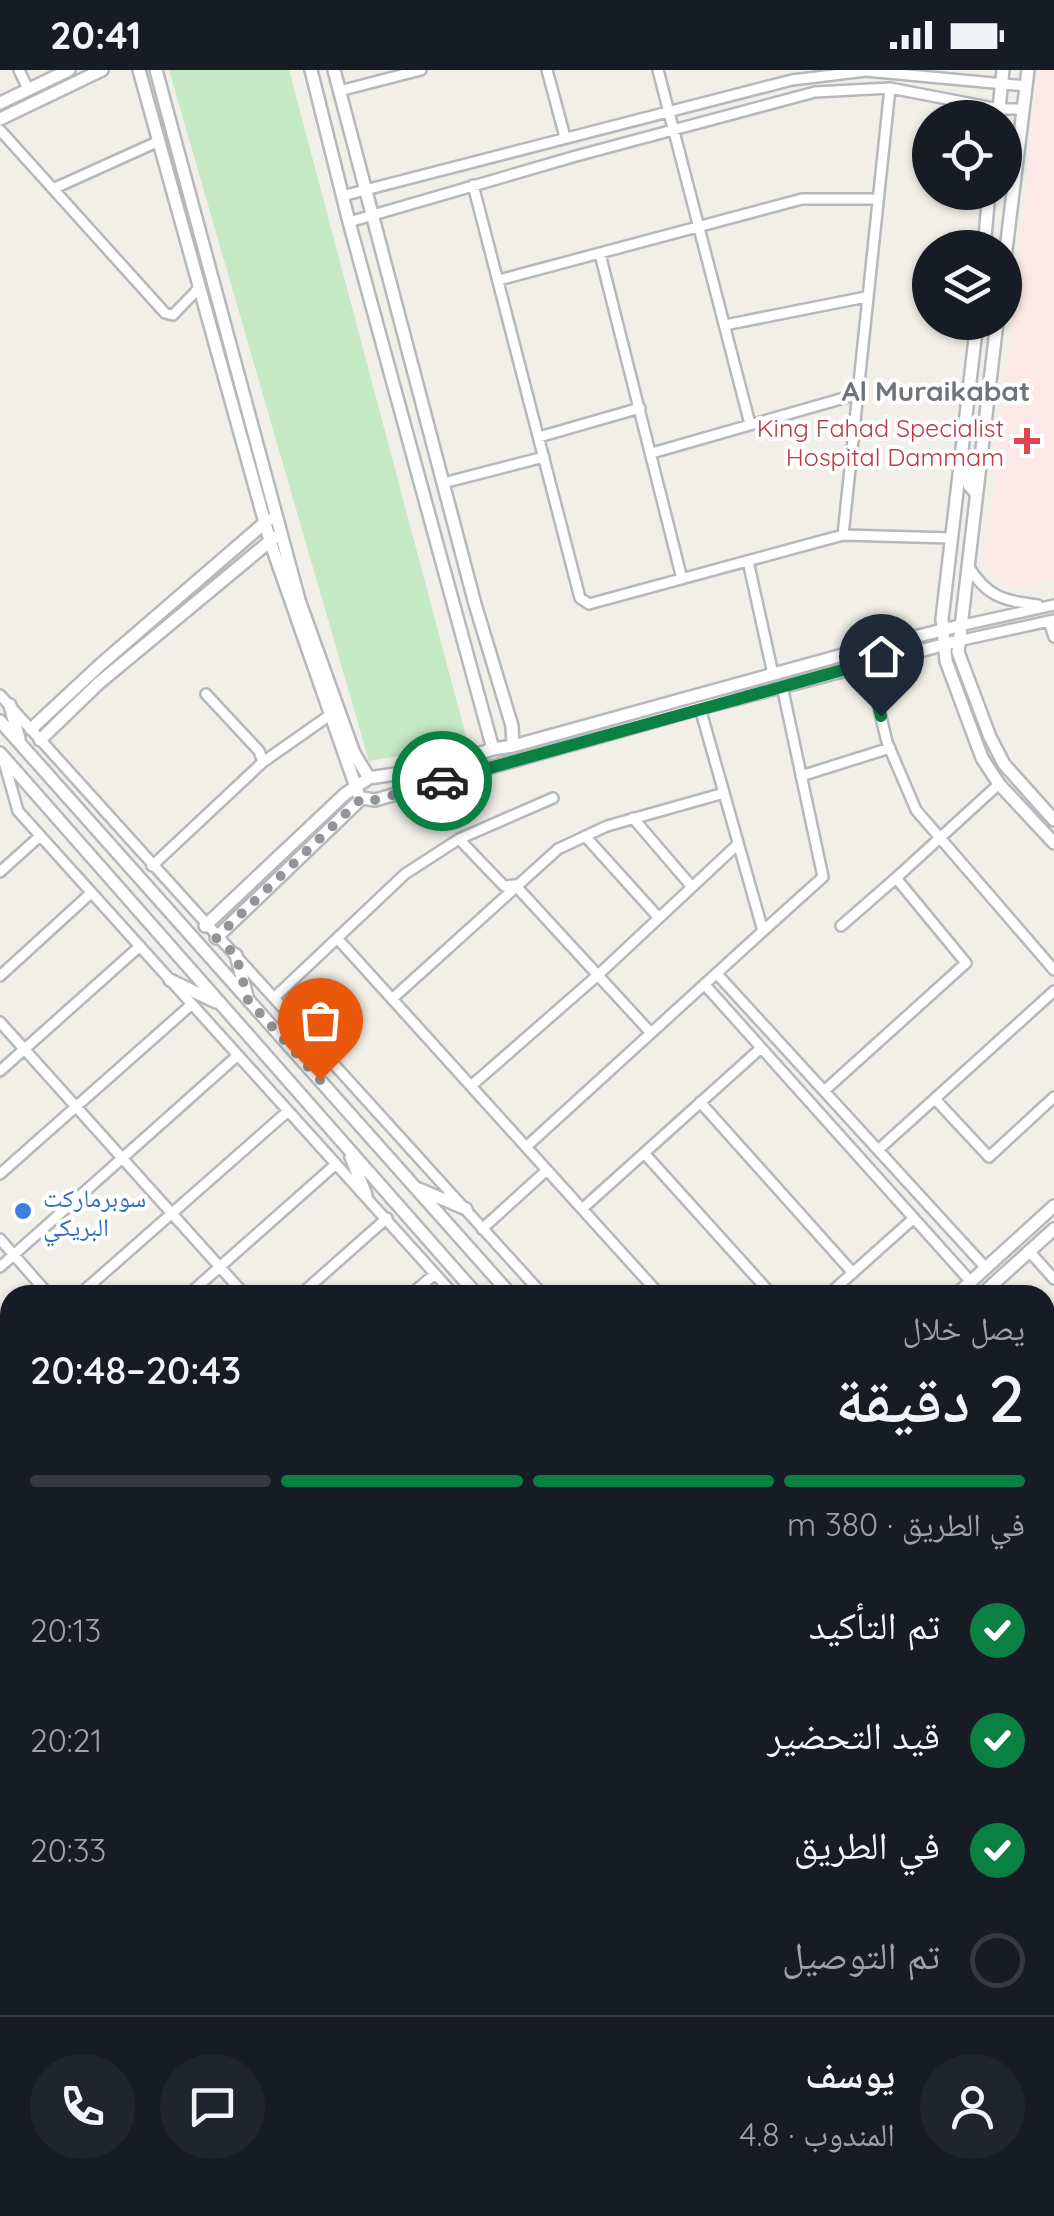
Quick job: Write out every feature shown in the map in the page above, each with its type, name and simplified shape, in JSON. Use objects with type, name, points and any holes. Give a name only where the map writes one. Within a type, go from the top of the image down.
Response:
[{"type":"street","points":[[18,70],[28,89]]},
{"type":"street","points":[[0,103],[69,70]]},
{"type":"street","points":[[0,120],[102,70]]},
{"type":"street","points":[[156,70],[270,518]]},
{"type":"street","points":[[311,70],[492,748]]},
{"type":"street","points":[[334,70],[512,726],[513,746]]},
{"type":"street","points":[[339,91],[421,70]]},
{"type":"street","points":[[546,70],[565,137]]},
{"type":"street","points":[[658,70],[750,424]]},
{"type":"street","points":[[1000,100],[1004,70]]},
{"type":"street","points":[[1009,230],[1028,70]]},
{"type":"street","points":[[342,196],[792,80],[866,71],[1026,86]]},
{"type":"street","points":[[138,73],[199,288],[330,714],[354,786],[362,798],[376,800],[700,708],[958,641],[1052,620],[1054,638]]},
{"type":"street","points":[[349,222],[816,92],[890,88],[942,100]]},
{"type":"street","points":[[843,536],[890,88]]},
{"type":"street","points":[[0,130],[165,313],[174,315],[199,288]]},
{"type":"street","points":[[55,188],[157,142]]},
{"type":"street","points":[[473,185],[580,598],[589,604],[843,536],[951,538]]},
{"type":"street","points":[[499,280],[802,198],[877,199]]},
{"type":"street","points":[[600,254],[682,579]]},
{"type":"street","points":[[725,324],[866,298]]},
{"type":"street","points":[[975,340],[951,538],[943,645],[982,758],[1000,784],[1054,843]]},
{"type":"street","points":[[995,340],[958,641],[962,668],[1004,764],[1054,820]]},
{"type":"street","points":[[652,452],[858,394]]},
{"type":"street","points":[[539,436],[640,408]]},
{"type":"street","points":[[964,448],[969,462],[969,485],[976,492]]},
{"type":"street","points":[[443,483],[544,457]]},
{"type":"street","points":[[36,735],[101,664],[270,518]]},
{"type":"street","points":[[36,735],[276,537]]},
{"type":"street","points":[[276,537],[354,753],[369,778]]},
{"type":"street","points":[[748,561],[774,674]]},
{"type":"street","points":[[966,563],[981,584],[1004,600],[1050,606]]},
{"type":"street","points":[[205,926],[354,786],[369,778],[434,768],[492,748],[513,746],[774,674],[1050,606]]},
{"type":"street","points":[[868,663],[890,748],[916,810],[1054,970]]},
{"type":"street","points":[[526,1147],[824,877],[782,686]]},
{"type":"street","points":[[0,694],[205,926],[236,955],[534,1285]]},
{"type":"street","points":[[206,694],[258,750],[263,762]]},
{"type":"street","points":[[10,705],[20,744]]},
{"type":"street","points":[[700,708],[763,932]]},
{"type":"street","points":[[152,866],[263,762],[330,714]]},
{"type":"street","points":[[0,720],[502,1285]]},
{"type":"street","points":[[801,776],[890,748]]},
{"type":"street","points":[[1,755],[18,810],[444,1285]]},
{"type":"street","points":[[1,755],[468,1285]]},
{"type":"street","points":[[842,926],[1000,784]]},
{"type":"street","points":[[392,999],[558,849],[633,818],[724,793]]},
{"type":"street","points":[[216,938],[362,798]]},
{"type":"street","points":[[274,997],[405,874],[460,839],[553,798]]},
{"type":"street","points":[[633,818],[692,888]]},
{"type":"street","points":[[0,872],[40,836]]},
{"type":"street","points":[[585,836],[659,918]]},
{"type":"street","points":[[460,839],[504,886],[515,885]]},
{"type":"street","points":[[471,1086],[598,975],[738,844]]},
{"type":"street","points":[[824,1091],[966,963],[896,878]]},
{"type":"street","points":[[515,885],[651,1034]]},
{"type":"street","points":[[0,976],[91,893]]},
{"type":"street","points":[[337,938],[651,1285]]},
{"type":"street","points":[[0,1071],[140,946]]},
{"type":"street","points":[[236,955],[248,1000]]},
{"type":"street","points":[[717,974],[986,1268]]},
{"type":"street","points":[[170,980],[222,1004]]},
{"type":"street","points":[[704,985],[971,1282]]},
{"type":"street","points":[[878,1150],[1054,991]]},
{"type":"street","points":[[0,1174],[192,1004]]},
{"type":"street","points":[[0,1022],[236,1285]]},
{"type":"street","points":[[582,1209],[761,1048]]},
{"type":"street","points":[[0,1266],[237,1056]]},
{"type":"street","points":[[936,1098],[988,1156],[1054,1097]]},
{"type":"street","points":[[700,1102],[853,1273]]},
{"type":"street","points":[[91,1285],[287,1112]]},
{"type":"street","points":[[348,1148],[366,1195]]},
{"type":"street","points":[[644,1154],[763,1285]]},
{"type":"street","points":[[199,1285],[336,1164]]},
{"type":"street","points":[[482,1228],[547,1170]]},
{"type":"street","points":[[414,1186],[466,1209]]},
{"type":"street","points":[[968,1285],[1054,1206]]},
{"type":"street","points":[[311,1285],[387,1218]]},
{"type":"street","points":[[839,1285],[914,1218]]},
{"type":"street","points":[[992,1285],[1054,1229]]},
{"type":"street","points":[[956,1236],[961,1270]]},
{"type":"street","points":[[0,1239],[40,1285]]},
{"type":"street","points":[[1030,1251],[1054,1279]]},
{"type":"street","points":[[421,1285],[434,1274]]},
{"type":"shaded area","name":"King Fahad Specialist Hospital Dammam","points":[[1039,70],[1054,70],[1054,577],[1012,588],[986,566],[1010,340],[1022,340],[1022,230]]},
{"type":"green space","points":[[169,70],[289,70],[468,744],[369,761]]},
{"type":"way so far","points":[[320,1080],[248,1000],[236,955],[216,938],[362,798],[376,800],[442,781]]},
{"type":"place","name":"King Fahad Specialist Hospital Dammam","points":[[1027,441]]},
{"type":"place","name":"سوبرماركت البريكي","points":[[23,1211]]},
{"type":"district","name":"Al Muraikabat","points":[[936,390]]},
{"type":"route","points":[[442,781],[868,663],[881,716]]}]
